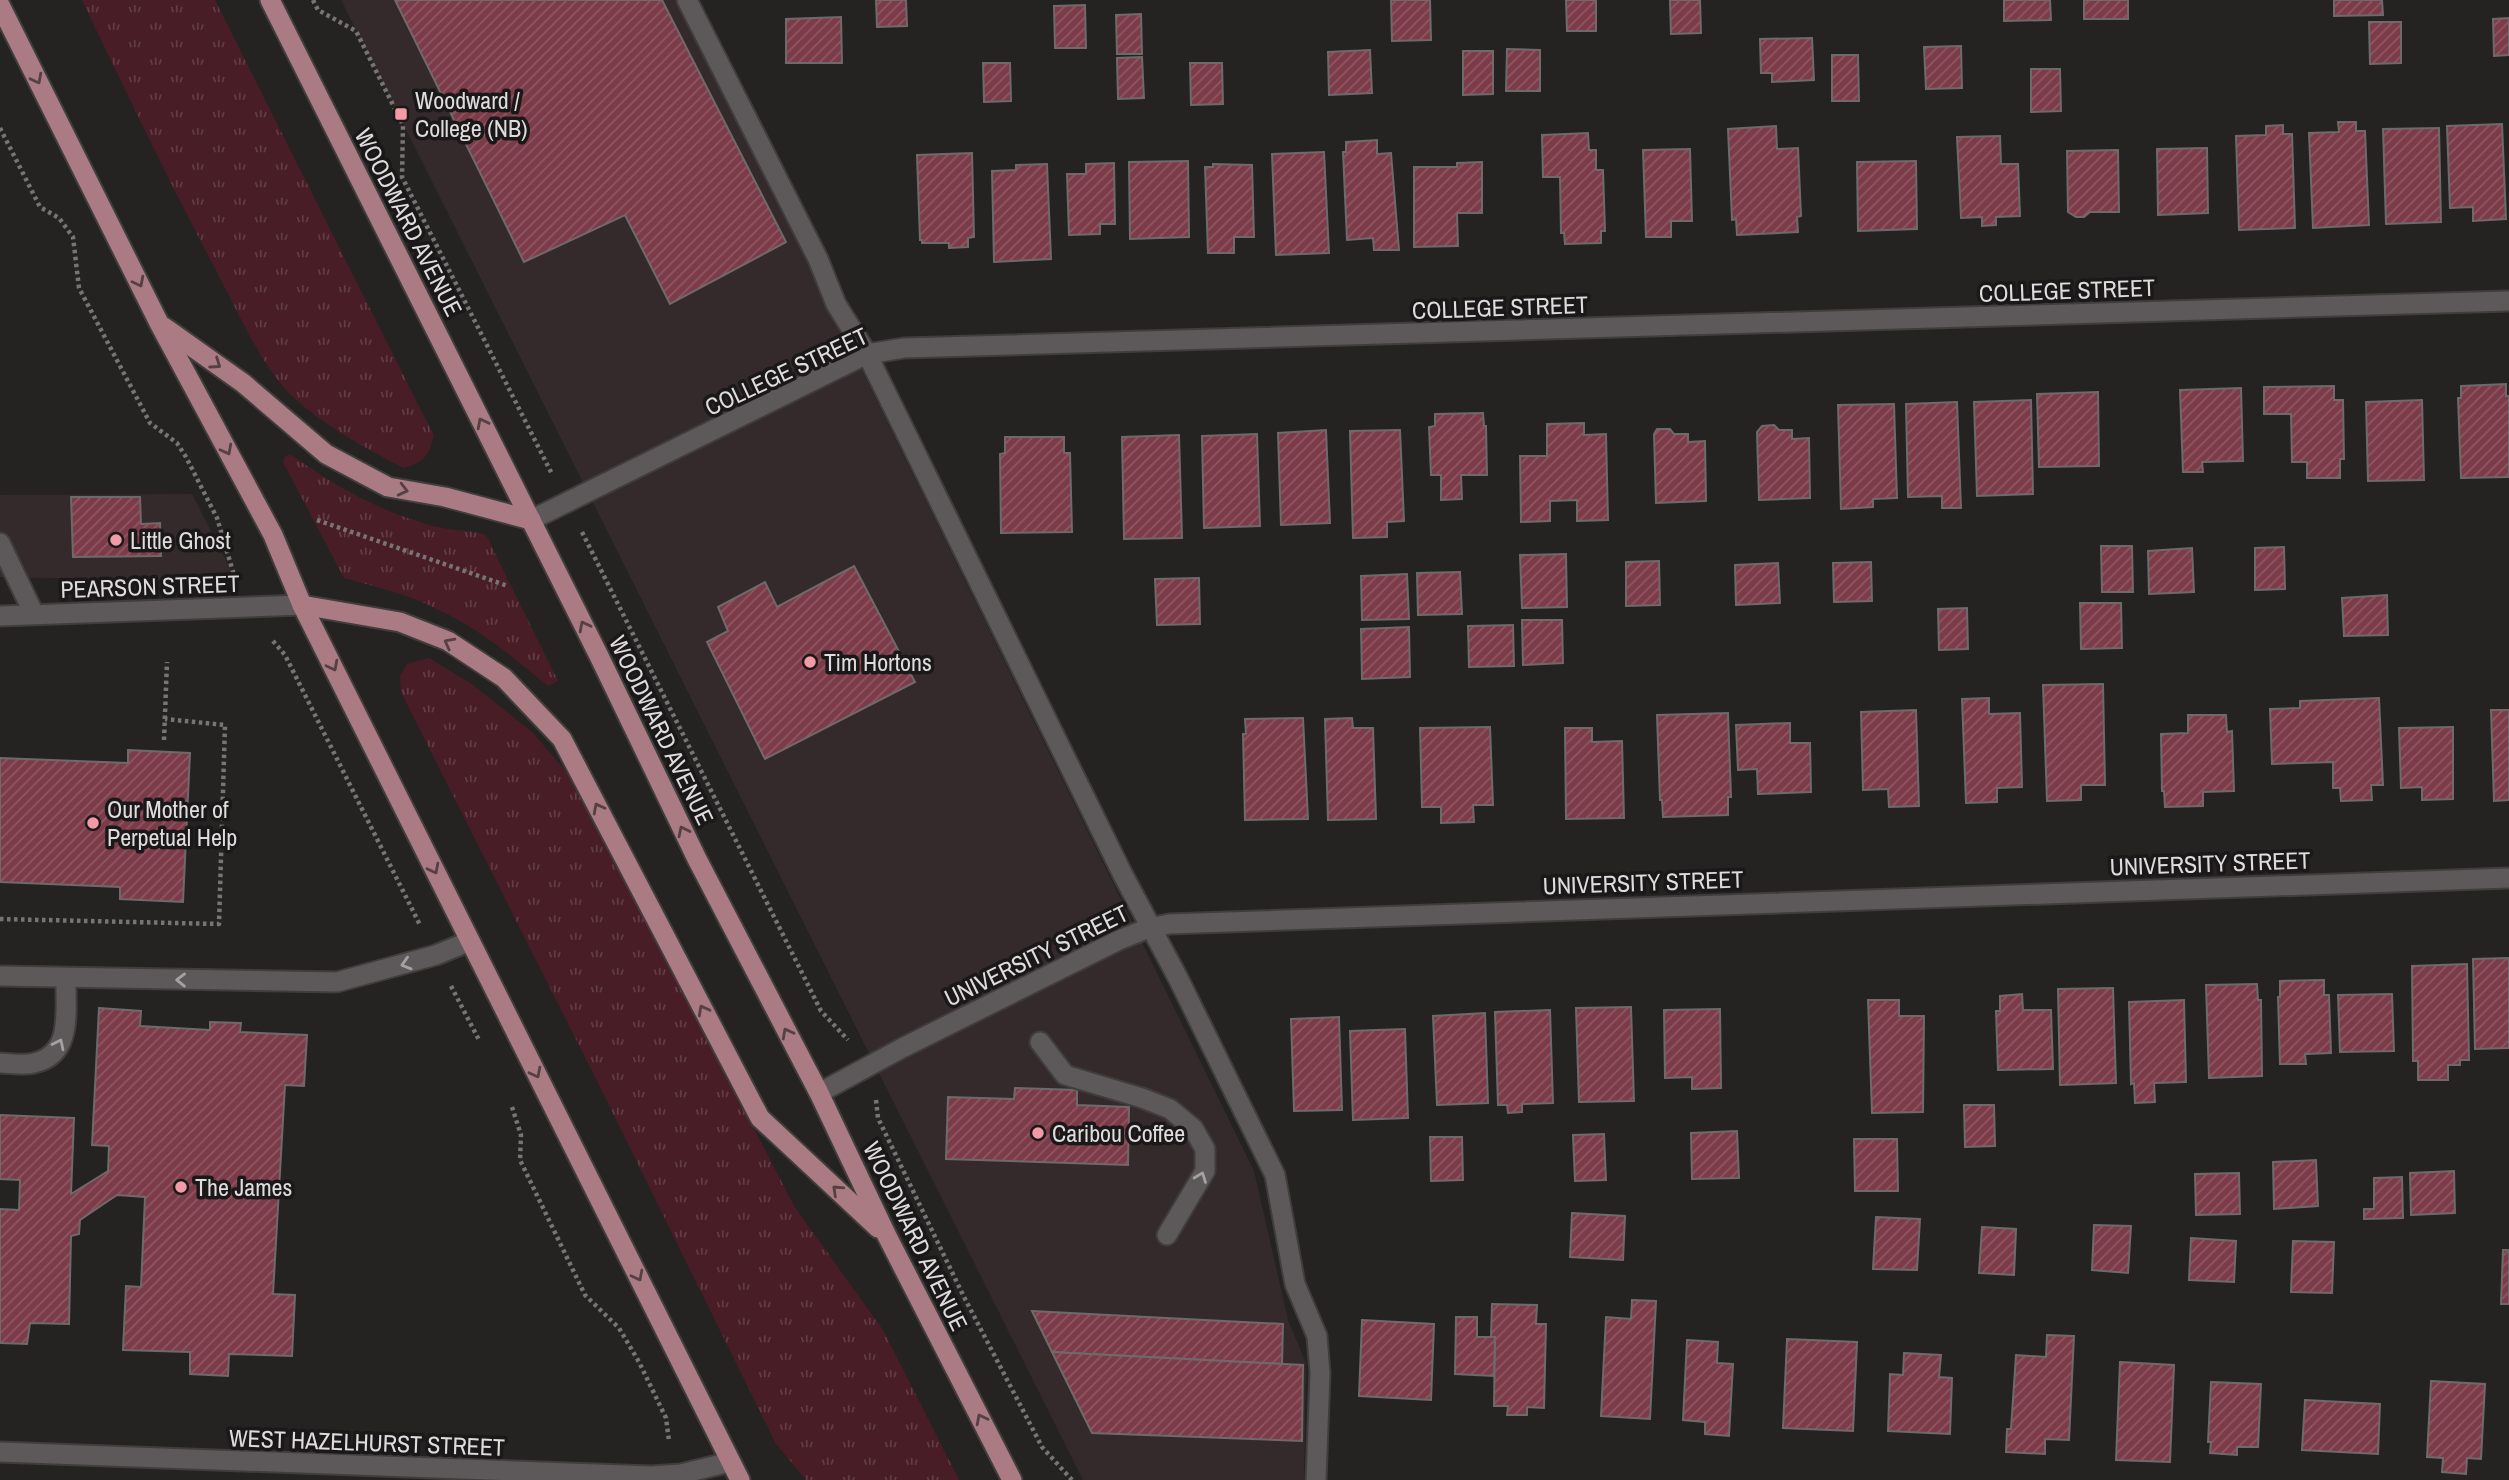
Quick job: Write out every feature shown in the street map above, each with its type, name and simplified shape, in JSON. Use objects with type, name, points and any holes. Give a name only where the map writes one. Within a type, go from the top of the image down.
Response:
[{"type":"main road","name":"WOODWARD AVENUE","points":[[270,0],[531,520],[697,859],[819,1093],[887,1236],[1012,1480]]},
{"type":"main road","points":[[0,5],[160,325],[273,535],[302,604],[740,1480]]},
{"type":"main road","points":[[160,325],[243,383],[336,460],[388,487],[444,497],[531,520]]},
{"type":"main road","points":[[302,604],[400,622],[448,641],[504,678],[562,739],[760,1118],[887,1236]]},
{"type":"street","points":[[687,0],[818,259],[836,304],[867,354],[1149,928],[1178,978],[1275,1175],[1295,1284],[1317,1336],[1320,1373],[1316,1480]]},
{"type":"street","name":"COLLEGE STREET","points":[[531,520],[867,354],[904,348],[2509,301]]},
{"type":"street","points":[[0,543],[34,614]]},
{"type":"street","name":"PEARSON STREET","points":[[0,616],[302,604]]},
{"type":"street","name":"UNIVERSITY STREET","points":[[819,1093],[1012,992],[1119,940],[1149,928],[1192,921],[2509,878]]},
{"type":"street","points":[[0,976],[337,982],[436,955],[470,941]]},
{"type":"street","points":[[0,1063],[33,1064],[56,1054],[64,1037],[66,978]]},
{"type":"street","points":[[1040,1042],[1065,1075],[1170,1109],[1193,1128],[1205,1149],[1205,1171],[1167,1235]]},
{"type":"street","name":"WEST HAZELHURST STREET","points":[[0,1452],[458,1475],[651,1476],[681,1474],[730,1462]]},
{"type":"path","points":[[313,0],[318,10],[356,31],[404,125],[402,177],[821,1011],[868,1067],[873,1078],[878,1118],[963,1295],[1042,1447],[1072,1480]]},
{"type":"path","points":[[0,128],[40,207],[59,218],[73,237],[79,288],[150,423],[177,443],[186,457],[217,518],[232,566],[239,601],[285,655],[484,1051]]},
{"type":"path","points":[[317,520],[508,586]]},
{"type":"path","points":[[164,740],[167,662]]},
{"type":"path","points":[[0,919],[219,925],[225,725],[165,719]]},
{"type":"path","points":[[508,1099],[521,1135],[520,1160],[585,1295],[619,1328],[639,1362],[666,1418],[672,1460],[681,1474]]},
{"type":"shaded area","points":[[341,0],[676,0],[795,234],[1254,1171],[1288,1320],[1306,1363],[1304,1480],[1083,1480]]},
{"type":"shaded area","points":[[192,494],[237,582],[0,577],[0,495]]},
{"type":"green space","points":[[82,0],[215,0],[434,436],[427,454],[417,463],[404,468],[331,427],[292,396],[272,372],[186,212]]},
{"type":"green space","points":[[290,454],[325,478],[382,508],[422,523],[486,535],[558,681],[548,686],[481,634],[437,609],[403,595],[344,578],[283,462]]},
{"type":"green space","points":[[429,658],[473,685],[533,733],[575,782],[794,1206],[883,1330],[959,1480],[806,1480],[776,1444],[401,692],[400,676],[407,664]]},
{"type":"building","points":[[395,0],[662,0],[786,242],[670,304],[625,215],[524,262]]},
{"type":"building","points":[[876,0],[906,0],[907,26],[877,27]]},
{"type":"building","points":[[1391,0],[1430,0],[1431,40],[1392,41]]},
{"type":"building","points":[[1566,0],[1596,0],[1596,31],[1567,31]]},
{"type":"building","points":[[1670,0],[1700,0],[1701,33],[1671,34]]},
{"type":"building","points":[[2004,0],[2050,0],[2051,20],[2004,21]]},
{"type":"building","points":[[2084,0],[2128,0],[2128,19],[2084,19]]},
{"type":"building","points":[[2334,0],[2382,0],[2383,15],[2334,16]]},
{"type":"building","points":[[1085,5],[1086,48],[1055,48],[1054,6]]},
{"type":"building","points":[[1141,14],[1142,54],[1117,54],[1116,15]]},
{"type":"building","points":[[841,17],[842,63],[786,63],[786,19]]},
{"type":"building","points":[[2509,18],[2509,55],[2494,56],[2493,19]]},
{"type":"building","points":[[2369,22],[2401,22],[2401,63],[2370,64]]},
{"type":"building","points":[[1812,38],[1814,80],[1772,82],[1772,73],[1761,73],[1760,39]]},
{"type":"building","points":[[1961,46],[1962,88],[1926,89],[1924,47]]},
{"type":"building","points":[[1507,49],[1540,50],[1540,91],[1506,91]]},
{"type":"building","points":[[1370,50],[1372,93],[1329,95],[1328,52]]},
{"type":"building","points":[[1463,51],[1493,51],[1493,94],[1463,95]]},
{"type":"building","points":[[1832,55],[1858,55],[1859,101],[1832,101]]},
{"type":"building","points":[[1142,57],[1144,98],[1118,99],[1117,58]]},
{"type":"building","points":[[983,63],[1010,63],[1011,101],[984,102]]},
{"type":"building","points":[[1190,63],[1222,63],[1223,104],[1191,105]]},
{"type":"building","points":[[2031,69],[2060,69],[2061,111],[2031,112]]},
{"type":"building","points":[[2338,122],[2356,122],[2356,131],[2365,131],[2369,225],[2313,228],[2309,133],[2339,132]]},
{"type":"building","points":[[2502,124],[2506,219],[2473,221],[2473,207],[2450,208],[2447,126]]},
{"type":"building","points":[[2283,125],[2283,134],[2292,134],[2295,228],[2239,230],[2236,136],[2266,135],[2266,126]]},
{"type":"building","points":[[1776,126],[1777,149],[1798,148],[1801,216],[1797,217],[1798,232],[1737,235],[1736,219],[1732,220],[1728,129]]},
{"type":"building","points":[[2439,128],[2441,222],[2386,224],[2383,129]]},
{"type":"building","points":[[1588,133],[1589,150],[1596,150],[1596,170],[1603,170],[1605,231],[1601,231],[1601,243],[1565,244],[1564,233],[1561,233],[1560,177],[1543,177],[1542,135]]},
{"type":"building","points":[[2000,136],[2001,164],[2018,164],[2020,216],[1996,217],[1996,225],[1982,226],[1982,217],[1961,218],[1957,137]]},
{"type":"building","points":[[1377,140],[1377,154],[1391,153],[1399,250],[1374,250],[1373,238],[1347,240],[1343,152],[1346,152],[1346,142]]},
{"type":"building","points":[[2207,148],[2208,213],[2158,215],[2157,149]]},
{"type":"building","points":[[1690,149],[1692,221],[1671,221],[1671,237],[1646,237],[1643,150]]},
{"type":"building","points":[[2118,150],[2119,212],[2090,212],[2084,217],[2076,217],[2068,212],[2067,151]]},
{"type":"building","points":[[1324,152],[1329,253],[1276,255],[1272,154]]},
{"type":"building","points":[[972,153],[974,237],[968,238],[968,247],[949,248],[949,243],[922,243],[917,155]]},
{"type":"building","points":[[1188,161],[1189,237],[1130,239],[1129,162]]},
{"type":"building","points":[[1916,161],[1917,229],[1858,231],[1857,162]]},
{"type":"building","points":[[1482,162],[1482,213],[1457,213],[1458,246],[1414,247],[1414,167],[1457,167],[1457,163]]},
{"type":"building","points":[[1114,163],[1115,224],[1100,224],[1100,234],[1069,235],[1067,174],[1086,174],[1086,164]]},
{"type":"building","points":[[1047,164],[1051,259],[994,262],[992,171],[1016,170],[1016,165]]},
{"type":"building","points":[[1213,164],[1252,165],[1254,237],[1234,237],[1234,253],[1208,253],[1205,167],[1213,167]]},
{"type":"building","points":[[2506,384],[2506,396],[2509,396],[2509,477],[2461,478],[2458,398],[2461,398],[2461,386]]},
{"type":"building","points":[[2334,386],[2334,400],[2343,400],[2344,459],[2340,459],[2340,478],[2307,478],[2307,462],[2292,462],[2291,414],[2264,414],[2264,387]]},
{"type":"building","points":[[2241,388],[2243,461],[2202,462],[2203,472],[2183,472],[2180,390]]},
{"type":"building","points":[[2098,392],[2099,466],[2039,467],[2037,394]]},
{"type":"building","points":[[2031,400],[2033,494],[1977,496],[1974,402]]},
{"type":"building","points":[[2422,400],[2424,480],[2368,481],[2366,402]]},
{"type":"building","points":[[1957,402],[1961,508],[1942,508],[1942,496],[1908,497],[1906,404]]},
{"type":"building","points":[[1894,404],[1897,498],[1873,499],[1873,507],[1841,509],[1838,405]]},
{"type":"building","points":[[1483,413],[1486,426],[1487,475],[1461,475],[1462,499],[1441,500],[1441,475],[1431,475],[1429,427],[1435,426],[1435,414]]},
{"type":"building","points":[[1584,423],[1584,435],[1606,434],[1608,520],[1577,521],[1577,500],[1550,501],[1550,521],[1521,522],[1520,456],[1547,456],[1547,424]]},
{"type":"building","points":[[1774,425],[1779,430],[1792,430],[1792,439],[1809,438],[1810,498],[1759,500],[1757,432],[1762,426]]},
{"type":"building","points":[[1657,429],[1670,429],[1674,434],[1688,434],[1688,442],[1705,441],[1706,501],[1656,503],[1654,434]]},
{"type":"building","points":[[1326,430],[1330,523],[1281,525],[1278,433]]},
{"type":"building","points":[[1400,430],[1404,521],[1387,522],[1387,537],[1353,538],[1350,431]]},
{"type":"building","points":[[1257,434],[1260,526],[1204,528],[1202,436]]},
{"type":"building","points":[[1179,435],[1182,538],[1124,539],[1122,437]]},
{"type":"building","points":[[1005,437],[1064,437],[1064,453],[1070,453],[1072,532],[1001,533],[1000,454],[1005,453]]},
{"type":"building","name":"Little Ghost","points":[[71,497],[140,497],[141,524],[160,523],[161,556],[73,557]]},
{"type":"building","points":[[2101,546],[2132,546],[2133,592],[2102,592]]},
{"type":"building","points":[[2284,547],[2285,589],[2255,590],[2255,548]]},
{"type":"building","points":[[2192,548],[2194,592],[2149,594],[2148,551]]},
{"type":"building","points":[[1566,554],[1567,607],[1522,608],[1520,555]]},
{"type":"building","points":[[1659,561],[1660,605],[1626,606],[1626,562]]},
{"type":"building","points":[[1871,562],[1872,601],[1834,602],[1833,563]]},
{"type":"building","points":[[1778,563],[1780,603],[1736,605],[1735,565]]},
{"type":"building","name":"Tim Hortons","points":[[854,566],[915,682],[765,759],[707,642],[728,631],[718,607],[765,582],[777,607]]},
{"type":"building","points":[[1460,572],[1462,614],[1418,615],[1417,573]]},
{"type":"building","points":[[1407,574],[1409,619],[1362,620],[1361,576]]},
{"type":"building","points":[[1199,578],[1200,624],[1157,625],[1155,579]]},
{"type":"building","points":[[2387,595],[2388,635],[2344,636],[2342,598]]},
{"type":"building","points":[[2080,603],[2121,603],[2122,648],[2081,649]]},
{"type":"building","points":[[1967,608],[1968,649],[1939,650],[1938,609]]},
{"type":"building","points":[[1522,620],[1562,620],[1563,663],[1523,665]]},
{"type":"building","points":[[1513,625],[1514,666],[1469,667],[1468,626]]},
{"type":"building","points":[[1409,627],[1410,677],[1362,679],[1361,629]]},
{"type":"building","points":[[2103,684],[2105,785],[2081,785],[2081,800],[2047,801],[2043,685]]},
{"type":"building","points":[[1989,698],[1989,714],[2020,713],[2022,787],[1997,788],[1997,802],[1966,803],[1962,699]]},
{"type":"building","points":[[2379,698],[2383,785],[2371,785],[2372,800],[2341,801],[2340,788],[2333,788],[2333,762],[2272,764],[2270,709],[2300,708],[2300,701]]},
{"type":"building","points":[[1916,710],[1919,806],[1889,807],[1888,789],[1863,790],[1861,712]]},
{"type":"building","points":[[2491,710],[2509,710],[2509,800],[2494,801]]},
{"type":"building","points":[[1728,713],[1731,797],[1728,797],[1728,815],[1663,817],[1657,715]]},
{"type":"building","points":[[2188,715],[2226,715],[2227,732],[2232,731],[2234,791],[2203,792],[2203,806],[2165,807],[2162,791],[2161,734],[2188,733]]},
{"type":"building","points":[[1303,718],[1308,819],[1245,820],[1245,719]]},
{"type":"building","points":[[1352,718],[1353,728],[1373,728],[1376,819],[1328,820],[1325,719]]},
{"type":"building","points":[[1790,723],[1790,743],[1810,743],[1811,792],[1758,794],[1757,769],[1738,770],[1736,725]]},
{"type":"building","points":[[1490,727],[1493,805],[1473,805],[1474,822],[1441,823],[1441,807],[1422,807],[1420,728]]},
{"type":"building","points":[[2453,727],[2453,799],[2422,800],[2422,787],[2401,788],[2399,728]]},
{"type":"building","points":[[1565,728],[1592,728],[1592,742],[1622,741],[1624,818],[1566,819]]},
{"type":"building","name":"Our Mother of Perpetual Help","points":[[128,750],[190,753],[183,902],[120,899],[120,887],[0,882],[0,758],[128,763]]},
{"type":"building","points":[[2509,958],[2509,1048],[2475,1049],[2473,959]]},
{"type":"building","points":[[2467,964],[2469,1060],[2460,1060],[2460,1065],[2448,1065],[2448,1080],[2418,1080],[2418,1061],[2413,1061],[2412,966]]},
{"type":"building","points":[[2324,980],[2324,995],[2329,995],[2331,1053],[2305,1054],[2306,1064],[2280,1064],[2280,981]]},
{"type":"building","points":[[2257,984],[2258,1000],[2261,1000],[2262,1076],[2209,1078],[2206,985]]},
{"type":"building","points":[[2113,988],[2116,1083],[2060,1085],[2058,989]]},
{"type":"building","points":[[2022,994],[2023,1010],[2051,1010],[2053,1069],[1998,1070],[1996,1011],[2000,1011],[2000,996]]},
{"type":"building","points":[[2392,994],[2394,1051],[2340,1052],[2338,995]]},
{"type":"building","points":[[1868,1000],[1899,1000],[1899,1016],[1924,1016],[1923,1112],[1872,1113]]},
{"type":"building","points":[[2184,1000],[2186,1082],[2154,1083],[2155,1102],[2135,1103],[2134,1083],[2131,1084],[2129,1002]]},
{"type":"building","points":[[1631,1007],[1634,1101],[1579,1102],[1576,1008]]},
{"type":"building","name":"The James","points":[[99,1008],[141,1011],[140,1026],[210,1030],[210,1022],[241,1023],[240,1032],[307,1035],[304,1086],[285,1085],[273,1294],[295,1295],[292,1356],[229,1354],[228,1376],[190,1374],[190,1352],[123,1350],[126,1286],[141,1287],[145,1197],[117,1195],[80,1220],[79,1234],[71,1236],[69,1324],[30,1323],[27,1344],[0,1343],[0,1209],[19,1210],[20,1180],[0,1179],[0,1115],[74,1118],[71,1194],[108,1171],[109,1146],[92,1145]]},
{"type":"building","points":[[1720,1009],[1721,1088],[1692,1089],[1692,1077],[1665,1078],[1664,1010]]},
{"type":"building","points":[[1550,1010],[1553,1103],[1522,1104],[1522,1112],[1508,1113],[1507,1105],[1498,1105],[1495,1012]]},
{"type":"building","points":[[1485,1013],[1488,1103],[1437,1105],[1433,1016]]},
{"type":"building","points":[[1339,1017],[1342,1110],[1294,1111],[1291,1019]]},
{"type":"building","points":[[1405,1029],[1408,1118],[1353,1120],[1350,1031]]},
{"type":"building","name":"Caribou Coffee","points":[[1015,1088],[1077,1090],[1077,1105],[1129,1107],[1128,1165],[946,1159],[948,1097],[1014,1099]]},
{"type":"building","points":[[1964,1105],[1994,1105],[1995,1146],[1965,1147]]},
{"type":"building","points":[[1737,1131],[1739,1178],[1692,1179],[1691,1133]]},
{"type":"building","points":[[1604,1134],[1606,1180],[1575,1181],[1573,1135]]},
{"type":"building","points":[[1430,1137],[1462,1137],[1463,1180],[1431,1181]]},
{"type":"building","points":[[1854,1139],[1897,1139],[1898,1191],[1855,1191]]},
{"type":"building","points":[[2316,1160],[2318,1206],[2274,1209],[2273,1162]]},
{"type":"building","points":[[2454,1171],[2455,1213],[2411,1215],[2410,1173]]},
{"type":"building","points":[[2239,1173],[2240,1214],[2196,1215],[2195,1174]]},
{"type":"building","points":[[2402,1177],[2403,1218],[2364,1219],[2364,1209],[2374,1209],[2374,1178]]},
{"type":"building","points":[[1572,1213],[1625,1216],[1623,1260],[1570,1257]]},
{"type":"building","points":[[1876,1217],[1920,1219],[1917,1270],[1873,1269]]},
{"type":"building","points":[[2094,1225],[2131,1226],[2128,1273],[2092,1270]]},
{"type":"building","points":[[1982,1227],[2016,1229],[2014,1275],[1979,1273]]},
{"type":"building","points":[[2191,1238],[2236,1241],[2234,1282],[2189,1280]]},
{"type":"building","points":[[2293,1241],[2334,1242],[2332,1293],[2291,1292]]},
{"type":"building","points":[[2503,1250],[2509,1250],[2509,1304],[2501,1304]]},
{"type":"building","points":[[1632,1300],[1656,1301],[1650,1419],[1601,1416],[1606,1317],[1631,1319]]},
{"type":"building","points":[[1492,1304],[1537,1305],[1536,1324],[1546,1324],[1544,1408],[1527,1407],[1527,1415],[1507,1415],[1508,1406],[1494,1406],[1495,1337],[1491,1337]]},
{"type":"building","points":[[1032,1311],[1283,1324],[1282,1364],[1052,1352]]},
{"type":"building","points":[[1456,1317],[1477,1317],[1477,1337],[1495,1337],[1494,1376],[1455,1374]]},
{"type":"building","points":[[1362,1320],[1434,1324],[1431,1400],[1359,1396]]},
{"type":"building","points":[[2047,1335],[2074,1336],[2069,1440],[2045,1439],[2045,1454],[2006,1452],[2007,1429],[2011,1429],[2016,1355],[2046,1357]]},
{"type":"building","points":[[1787,1339],[1857,1342],[1853,1431],[1783,1428]]},
{"type":"building","points":[[1687,1340],[1718,1342],[1717,1363],[1733,1364],[1729,1436],[1705,1434],[1705,1422],[1683,1420]]},
{"type":"building","points":[[1052,1352],[1303,1365],[1302,1441],[1092,1433]]},
{"type":"building","points":[[1904,1353],[1941,1355],[1939,1377],[1952,1378],[1950,1434],[1888,1431],[1890,1374],[1903,1375]]},
{"type":"building","points":[[2120,1362],[2174,1365],[2170,1462],[2116,1460]]},
{"type":"building","points":[[2431,1381],[2485,1384],[2481,1459],[2467,1458],[2466,1474],[2442,1472],[2443,1458],[2427,1457]]},
{"type":"building","points":[[2211,1382],[2261,1384],[2258,1447],[2237,1447],[2237,1455],[2210,1453],[2211,1442],[2208,1442]]},
{"type":"building","points":[[2305,1400],[2380,1404],[2378,1454],[2302,1450]]},
{"type":"place","name":"Woodward / College (NB)","points":[[401,114]]},
{"type":"place","name":"Little Ghost","points":[[116,540]]},
{"type":"place","name":"Tim Hortons","points":[[810,662]]},
{"type":"place","name":"Our Mother of Perpetual Help","points":[[93,823]]},
{"type":"place","name":"Caribou Coffee","points":[[1038,1133]]},
{"type":"place","name":"The James","points":[[181,1187]]}]
